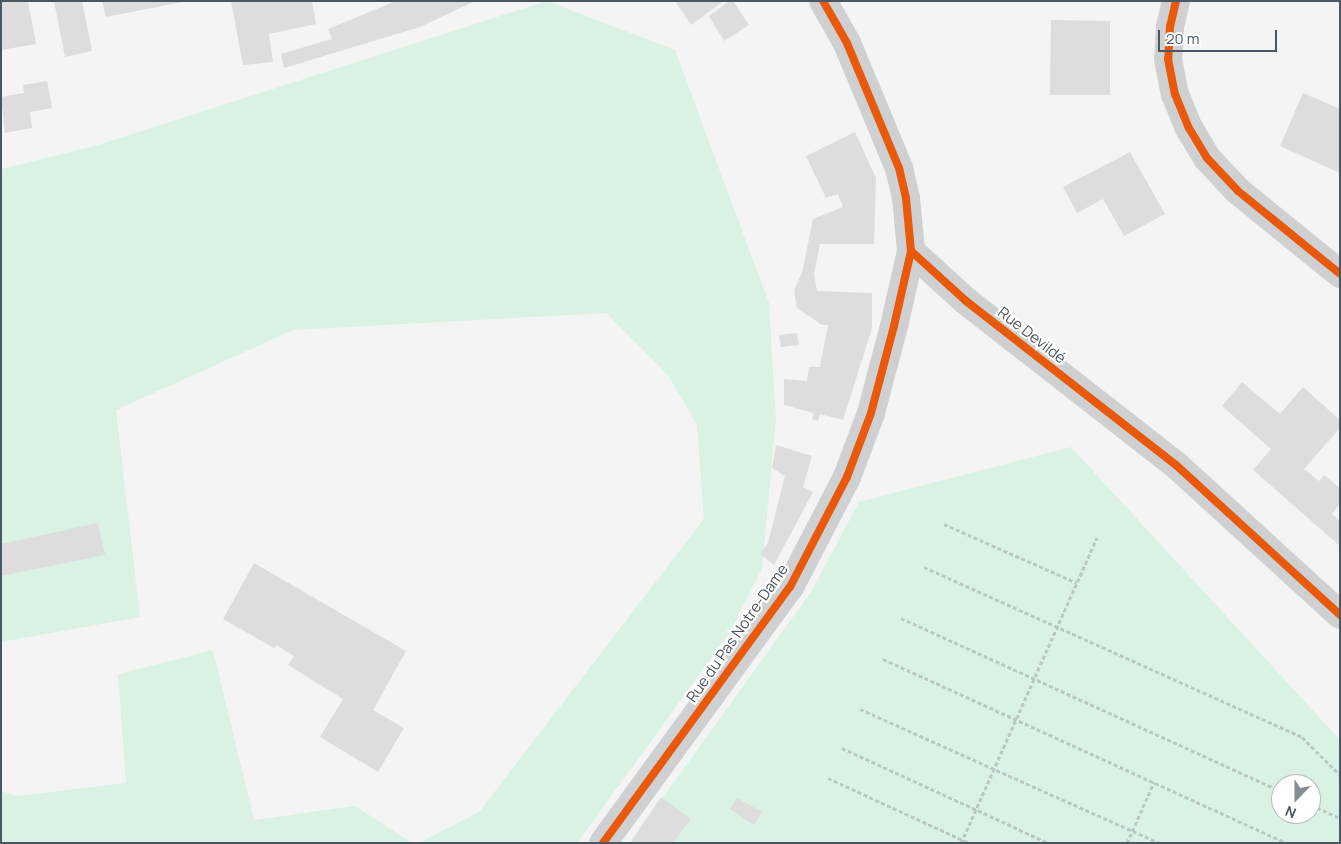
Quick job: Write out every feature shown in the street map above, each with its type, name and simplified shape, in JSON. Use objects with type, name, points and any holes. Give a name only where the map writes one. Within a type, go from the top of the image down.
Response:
[{"type":"street","points":[[823,1],[847,43],[899,168],[912,251]]},
{"type":"street","points":[[1176,1],[1170,26],[1168,59],[1175,94],[1189,128],[1207,158],[1238,191],[1340,274]]},
{"type":"street","name":"Rue Devildé","points":[[912,251],[966,301],[1176,465],[1340,615]]},
{"type":"street","name":"Rue du Pas Notre-Dame","points":[[603,843],[790,587],[846,477],[871,413],[912,251]]},
{"type":"path","points":[[944,524],[1077,583]]},
{"type":"path","points":[[962,841],[1097,538]]},
{"type":"path","points":[[924,567],[1302,737],[1340,775]]},
{"type":"path","points":[[901,618],[1271,787]]},
{"type":"path","points":[[883,659],[1286,843]]},
{"type":"path","points":[[860,709],[1159,843]]},
{"type":"path","points":[[842,748],[1049,843]]},
{"type":"path","points":[[828,778],[969,843]]},
{"type":"path","points":[[1127,843],[1154,782]]},
{"type":"path","points":[[1321,809],[1340,818]]},
{"type":"green space","points":[[547,1],[675,50],[769,303],[776,419],[762,569],[728,635],[577,843],[419,843],[479,812],[704,519],[697,425],[668,375],[606,313],[293,330],[116,410],[140,617],[1,642],[1,169],[95,146]]},
{"type":"green space","points":[[1071,447],[1340,740],[1340,843],[630,843],[811,592],[859,502]]},
{"type":"green space","points":[[213,650],[254,820],[355,806],[412,843],[1,843],[1,791],[17,796],[126,783],[118,674]]},
{"type":"building","points":[[1,1],[28,1],[36,44],[1,50]]},
{"type":"building","points":[[54,1],[82,1],[92,51],[65,57]]},
{"type":"building","points":[[102,1],[182,1],[182,2],[106,17]]},
{"type":"building","points":[[231,1],[312,1],[316,24],[269,34],[273,62],[243,65]]},
{"type":"building","points":[[396,1],[475,1],[420,27],[284,68],[281,54],[332,39],[328,29]]},
{"type":"building","points":[[675,1],[724,1],[691,25]]},
{"type":"building","points":[[729,1],[733,1],[749,25],[724,41],[709,16]]},
{"type":"building","points":[[1051,20],[1110,21],[1110,95],[1050,95]]},
{"type":"building","points":[[47,81],[52,108],[30,112],[32,128],[5,133],[1,97],[24,93],[23,85]]},
{"type":"building","points":[[1303,93],[1340,109],[1340,173],[1280,146]]},
{"type":"building","points":[[855,132],[876,178],[874,244],[820,244],[814,274],[817,291],[872,293],[872,328],[843,420],[820,414],[818,421],[812,419],[814,413],[784,405],[784,379],[807,381],[809,367],[820,367],[828,325],[822,325],[797,308],[794,290],[802,273],[813,219],[843,207],[838,194],[826,198],[806,156]]},
{"type":"building","points":[[1130,152],[1165,214],[1124,236],[1103,199],[1077,213],[1063,187]]},
{"type":"building","points":[[797,333],[799,345],[781,347],[779,335]]},
{"type":"building","points":[[1242,382],[1280,414],[1303,387],[1340,420],[1340,428],[1304,469],[1319,481],[1324,475],[1340,488],[1340,504],[1332,514],[1340,521],[1340,546],[1253,470],[1271,449],[1222,406]]},
{"type":"building","points":[[776,445],[812,456],[803,487],[813,492],[774,565],[760,554],[768,543],[785,476],[772,468]]},
{"type":"building","points":[[98,523],[105,555],[1,576],[1,544]]},
{"type":"building","points":[[254,563],[406,651],[373,710],[404,728],[378,772],[320,737],[343,699],[288,665],[294,656],[276,645],[274,648],[223,619]]},
{"type":"building","points":[[661,797],[691,819],[673,843],[630,843]]},
{"type":"building","points":[[737,798],[762,812],[754,825],[730,809]]},
{"type":"cycle path","points":[[603,843],[790,587],[847,477],[871,413],[894,326],[911,251],[906,198],[899,168],[847,43],[823,1]]},
{"type":"cycle path","points":[[1176,1],[1170,26],[1168,59],[1175,94],[1189,128],[1207,158],[1238,191],[1340,274]]},
{"type":"cycle path","points":[[911,251],[966,301],[1176,465],[1340,615]]}]
